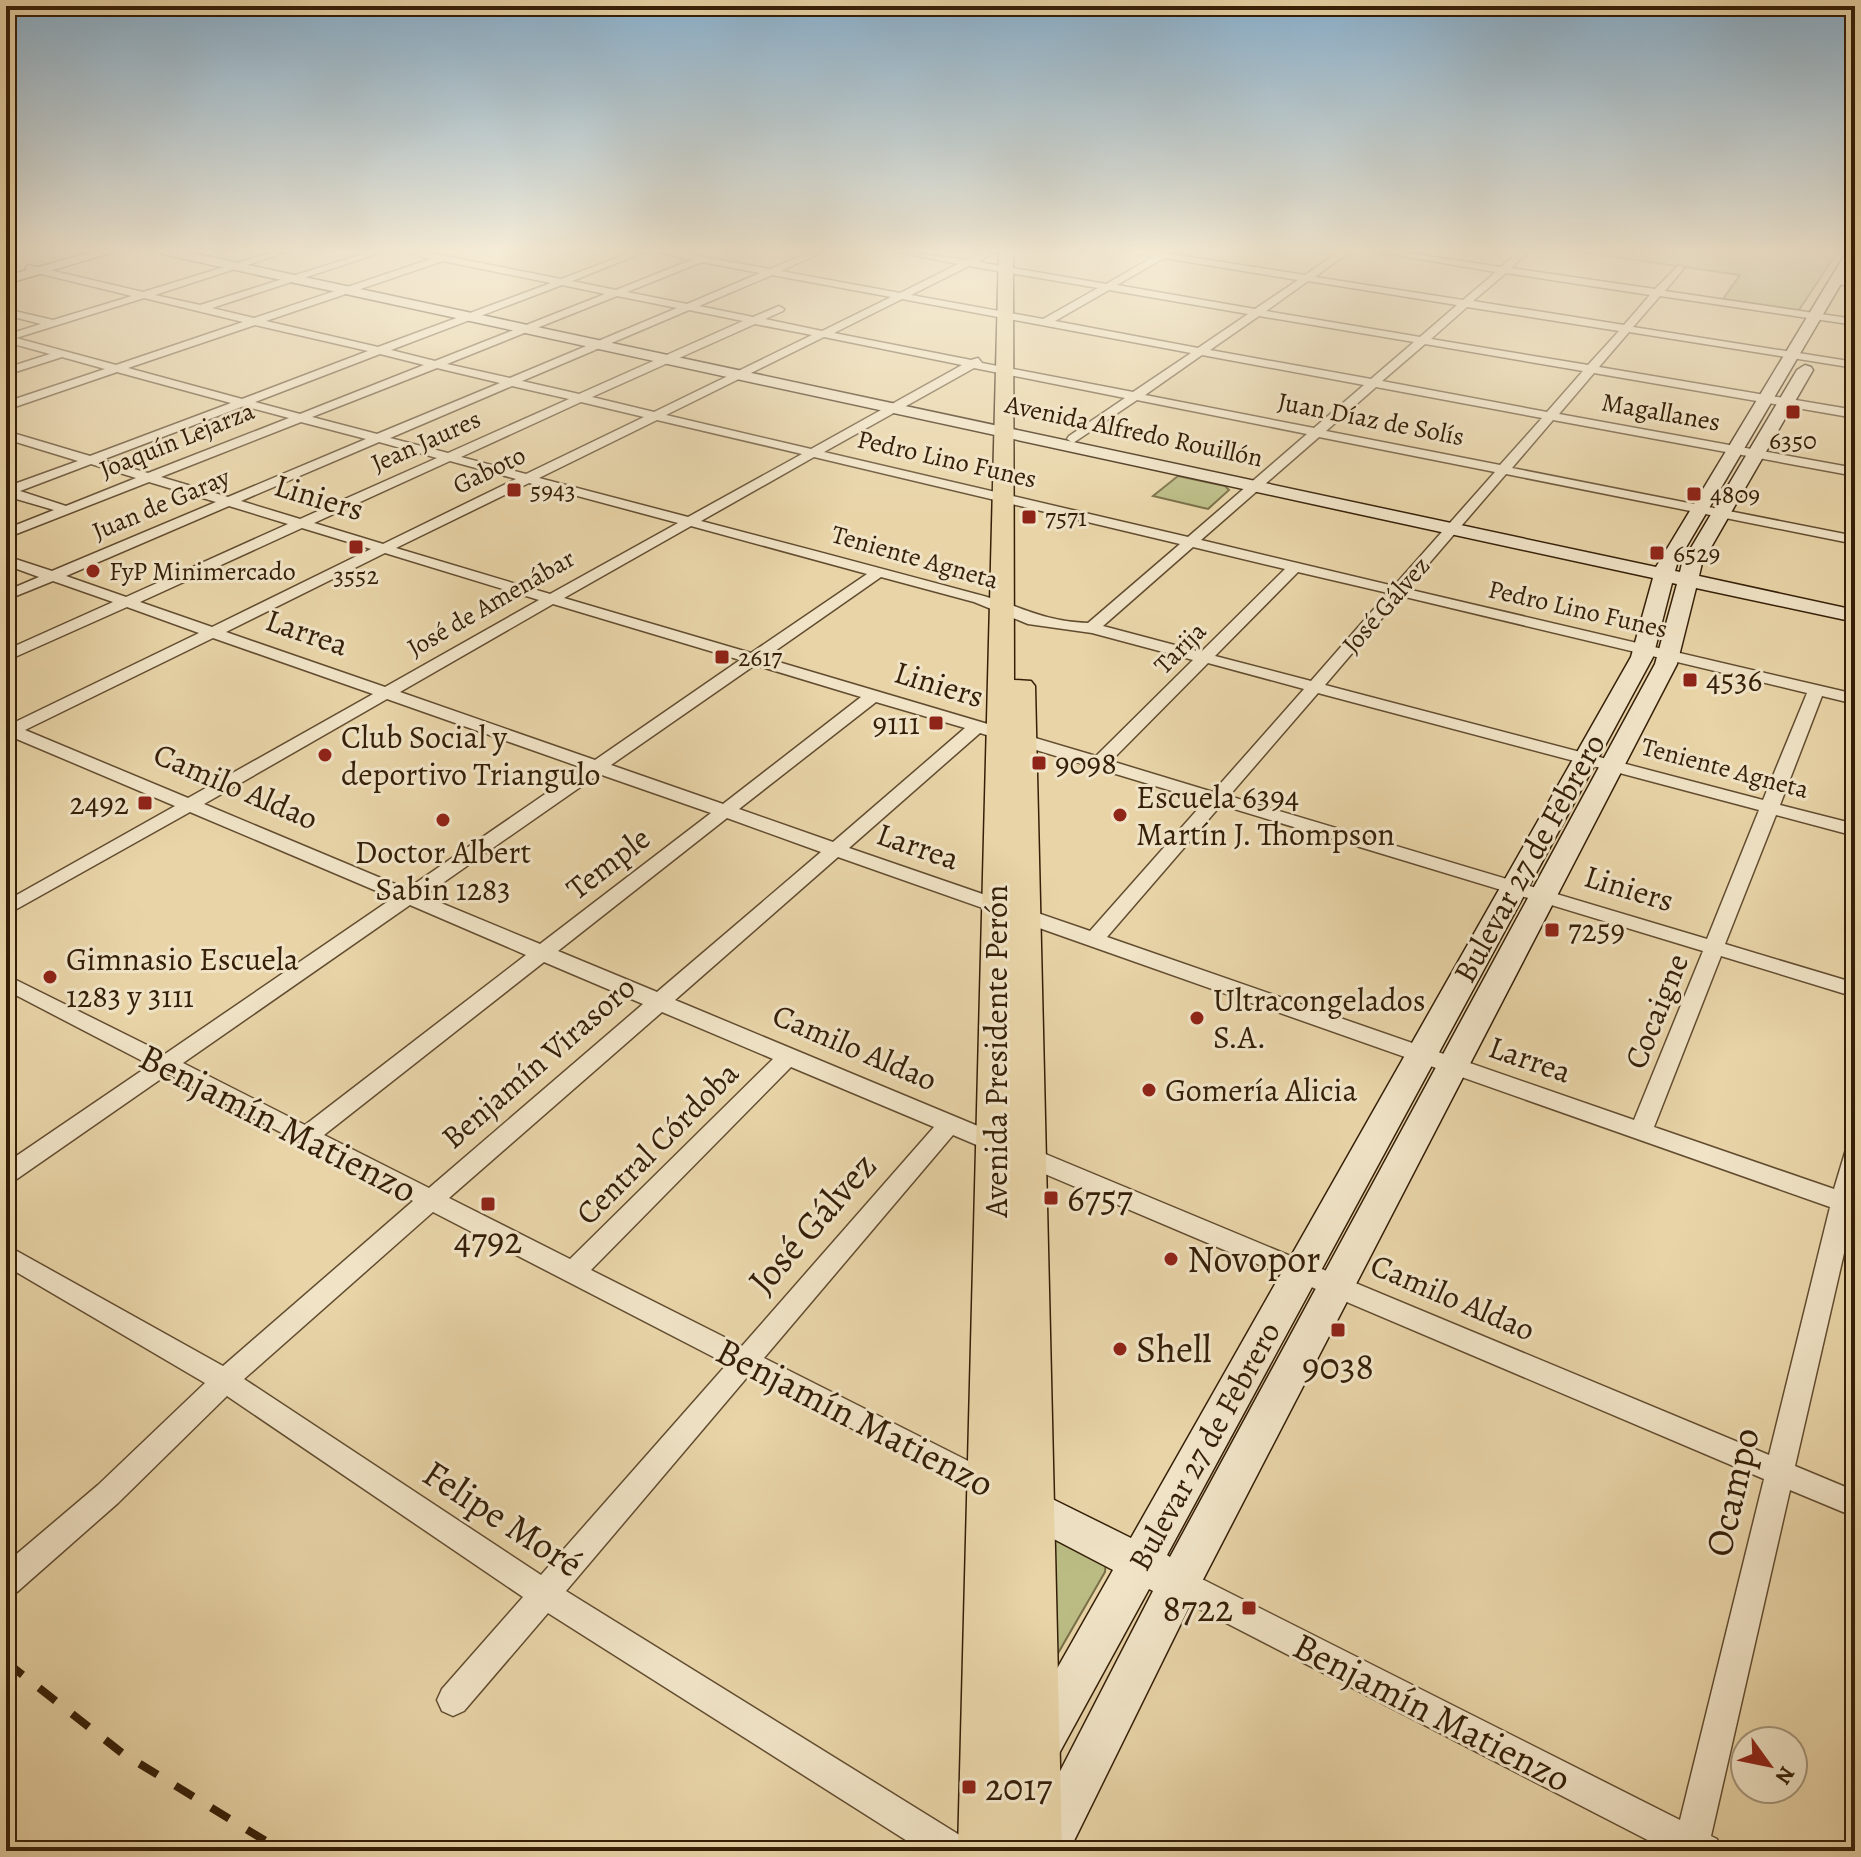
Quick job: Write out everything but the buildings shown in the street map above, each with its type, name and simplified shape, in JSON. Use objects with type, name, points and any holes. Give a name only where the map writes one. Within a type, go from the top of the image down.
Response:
[{"type":"main road","name":"Avenida Alfredo Rouillón","points":[[583,338],[1665,571],[1855,616]]},
{"type":"main road","name":"Avenida Presidente Perón","points":[[1007,338],[1005,350],[1011,371]]},
{"type":"main road","name":"Avenida Presidente Perón","points":[[990,1849],[1012,1497],[1011,913],[1000,734],[1011,614],[1011,338]]},
{"type":"main road","name":"Bulevar 27 de Febrero","points":[[1043,1851],[1179,1583],[1421,1055],[1644,649],[1665,571],[1803,338]]},
{"type":"main road","name":"Bulevar 27 de Febrero","points":[[1034,1754],[1138,1563],[1453,1066],[1546,895],[1670,655],[1687,576],[1823,338]]},
{"type":"main road","name":"Avenida Alfredo Rouillón","points":[[1011,429],[1073,439],[1258,484]]},
{"type":"main road","name":"Avenida Alfredo Rouillón","points":[[1687,576],[1855,607]]},
{"type":"main road","name":"Avenida Presidente Perón","points":[[990,1849],[1034,1754],[1012,1497]]},
{"type":"main road","name":"Benjamín Matienzo","points":[[1012,1497],[1179,1583]]},
{"type":"street","name":"Teniente Agneta","points":[[6,338],[979,599],[1011,614],[1054,627],[1092,628],[1855,830]]},
{"type":"street","points":[[6,406],[210,338]]},
{"type":"street","name":"Pedro Lino Funes","points":[[325,338],[1855,699]]},
{"type":"street","points":[[6,491],[412,338]]},
{"type":"street","name":"Joaquín Lejarza","points":[[6,534],[500,338]]},
{"type":"street","name":"Juan de Garay","points":[[6,596],[613,338]]},
{"type":"street","name":"Jean Jaures","points":[[6,656],[715,338]]},
{"type":"street","name":"Gaboto","points":[[8,730],[813,338]]},
{"type":"street","name":"Juan Díaz de Solís","points":[[846,338],[1855,540]]},
{"type":"street","name":"Magallanes","points":[[1123,338],[1855,472]]},
{"type":"street","points":[[1073,439],[1220,338]]},
{"type":"street","points":[[1408,338],[1855,414]]},
{"type":"street","points":[[1092,628],[1425,338]]},
{"type":"street","name":"José Gálvez","points":[[1093,941],[1618,338]]},
{"type":"street","points":[[1681,338],[1792,355],[1818,347],[1855,365]]},
{"type":"street","name":"José de Amenábar","points":[[6,909],[689,521],[973,363],[1005,350]]},
{"type":"street","points":[[6,372],[61,354]]},
{"type":"street","name":"Liniers","points":[[6,435],[1855,990]]},
{"type":"street","points":[[6,491],[66,510]]},
{"type":"street","name":"Larrea","points":[[6,560],[1849,1204]]},
{"type":"street","name":"Tarija","points":[[1099,763],[1295,567]]},
{"type":"street","points":[[6,1175],[879,572]]},
{"type":"street","name":"Cocaigne","points":[[1641,1132],[1816,690]]},
{"type":"street","name":"Temple","points":[[305,1137],[873,696]]},
{"type":"street","name":"Camilo Aldao","points":[[8,730],[1855,1504]]},
{"type":"street","name":"Benjamín Virasoro","points":[[6,1582],[108,1494],[225,1381],[835,851],[1000,734]]},
{"type":"street","name":"Benjamín Matienzo","points":[[6,982],[1012,1497]]},
{"type":"street","name":"Central Córdoba","points":[[572,1273],[788,1057]]},
{"type":"street","name":"José Gálvez","points":[[453,1700],[949,1125]]},
{"type":"street","name":"Ocampo","points":[[1696,1849],[1780,1472],[1849,1204],[1855,1152]]},
{"type":"street","name":"Felipe Moré","points":[[6,1254],[225,1381],[544,1594],[990,1849]]},
{"type":"street","name":"Benjamín Matienzo","points":[[1179,1583],[1696,1849]]},
{"type":"green space","points":[[1178,476],[1225,486],[1229,490],[1208,509],[1153,496]]},
{"type":"green space","points":[[1050,1527],[1106,1561],[1105,1572],[1057,1655]]},
{"type":"railway","points":[[6,1662],[122,1753],[282,1851]]},
{"type":"place","name":"6350","points":[[1793,412]]},
{"type":"place","name":"5943","points":[[514,490]]},
{"type":"place","name":"4809","points":[[1694,494]]},
{"type":"place","name":"7571","points":[[1029,517]]},
{"type":"place","name":"3552","points":[[356,547]]},
{"type":"place","name":"6529","points":[[1657,553]]},
{"type":"place","name":"FyP Minimercado","points":[[93,571]]},
{"type":"place","name":"2617","points":[[722,657]]},
{"type":"place","name":"4536","points":[[1690,680]]},
{"type":"place","name":"9111","points":[[936,723]]},
{"type":"place","name":"Club Social y deportivo Triangulo","points":[[325,755]]},
{"type":"place","name":"9098","points":[[1039,763]]},
{"type":"place","name":"2492","points":[[145,803]]},
{"type":"place","name":"Escuela 6394 Martín J. Thompson","points":[[1120,815]]},
{"type":"place","name":"Doctor Albert Sabin 1283","points":[[443,820]]},
{"type":"place","name":"7259","points":[[1552,930]]},
{"type":"place","name":"Gimnasio Escuela 1283 y 3111","points":[[50,977]]},
{"type":"place","name":"Ultracongelados S.A.","points":[[1197,1018]]},
{"type":"place","name":"Gomería Alicia","points":[[1149,1090]]},
{"type":"place","name":"6757","points":[[1051,1198]]},
{"type":"place","name":"4792","points":[[488,1204]]},
{"type":"place","name":"Novopor","points":[[1171,1259]]},
{"type":"place","name":"9038","points":[[1338,1330]]},
{"type":"place","name":"Shell","points":[[1120,1349]]},
{"type":"place","name":"8722","points":[[1249,1608]]},
{"type":"place","name":"2017","points":[[969,1787]]}]
